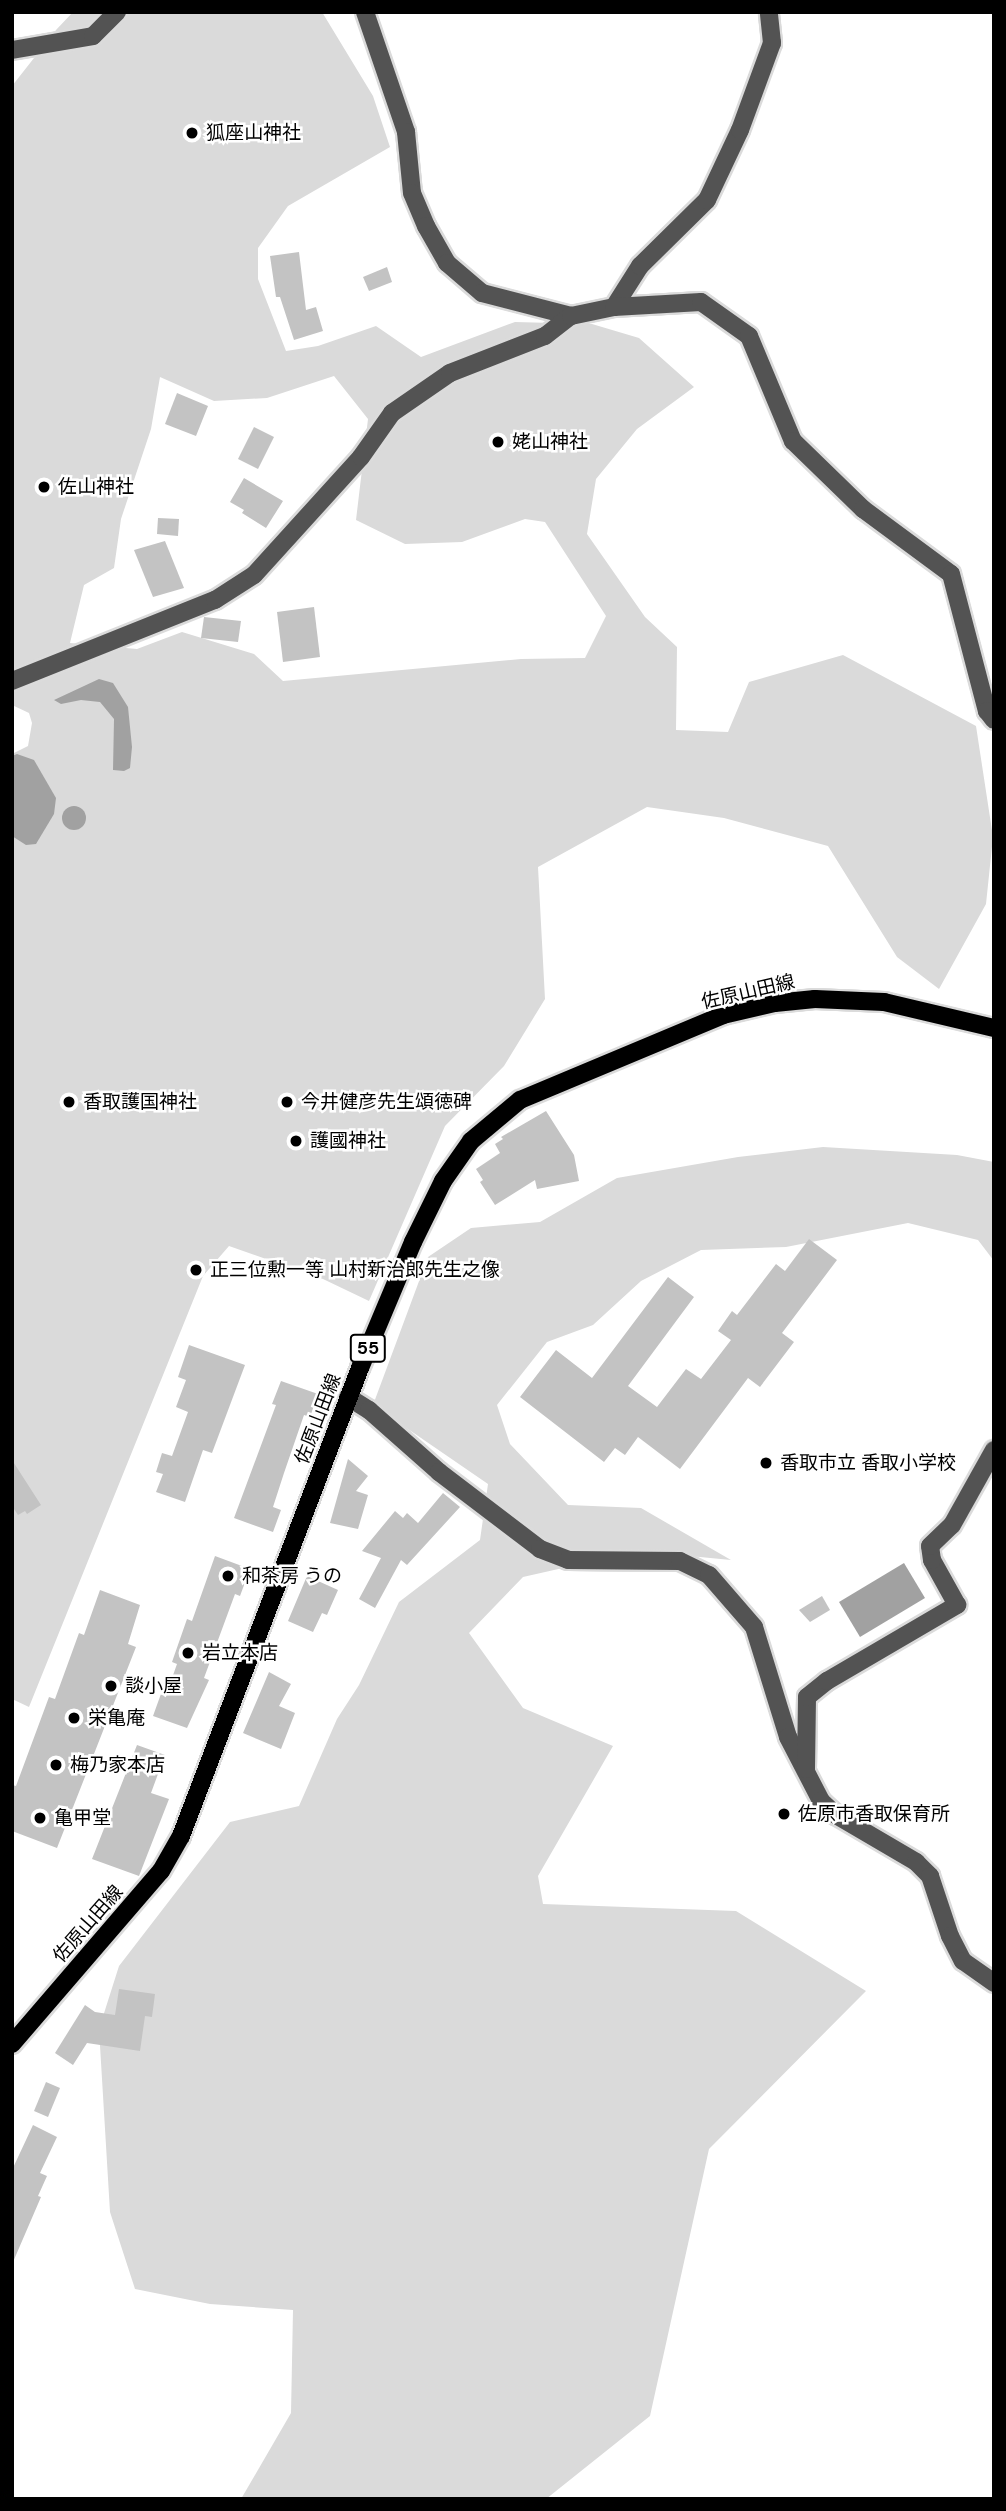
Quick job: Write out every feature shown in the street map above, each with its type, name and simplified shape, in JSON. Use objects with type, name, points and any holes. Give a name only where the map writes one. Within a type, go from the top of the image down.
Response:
[{"type":"main road","name":"佐原山田線","points":[[12,2045],[161,1871],[181,1836],[348,1398],[413,1242],[443,1181],[471,1141],[520,1100],[723,1015],[775,1003],[815,999],[884,1002],[994,1028]]},
{"type":"street","points":[[12,50],[93,36],[117,12]]},
{"type":"street","points":[[365,12],[406,132],[412,193],[426,226],[447,263],[482,293],[570,316],[614,307],[701,302],[749,336],[793,442],[863,509],[951,574],[987,711],[994,720]]},
{"type":"street","points":[[614,307],[640,266],[707,200],[740,130],[772,43],[769,12]]},
{"type":"street","points":[[12,681],[215,600],[254,575],[361,457],[392,413],[450,373],[545,336],[570,316]]},
{"type":"street","points":[[348,1398],[369,1410],[439,1472],[540,1549],[568,1560],[680,1561],[709,1575],[754,1627],[788,1737],[821,1801],[836,1815],[900,1851],[930,1876],[950,1936],[963,1961],[994,1983]]},
{"type":"street","points":[[806,1774],[807,1698],[827,1681],[957,1605],[932,1560],[930,1546],[952,1525],[994,1450]]},
{"type":"shaded area","points":[[73,12],[322,12],[373,96],[390,147],[288,206],[258,248],[258,279],[286,351],[318,346],[376,326],[421,357],[515,322],[592,324],[639,338],[694,387],[637,429],[596,479],[587,534],[645,617],[677,647],[676,730],[728,732],[749,682],[843,655],[976,726],[993,837],[986,904],[939,989],[897,957],[828,846],[724,818],[647,807],[538,867],[545,999],[504,1066],[445,1126],[369,1301],[323,1279],[229,1246],[203,1276],[29,1707],[12,1699],[12,754],[28,746],[32,723],[29,713],[12,705],[12,86]],"holes":[[[334,376],[368,419],[356,520],[405,544],[462,542],[525,519],[545,522],[606,616],[585,658],[521,659],[283,681],[254,654],[182,632],[137,649],[70,643],[84,585],[114,568],[121,519],[151,429],[160,377],[214,401],[267,398]]]},
{"type":"shaded area","points":[[99,679],[113,683],[128,707],[132,747],[130,768],[124,771],[113,770],[114,719],[100,702],[81,700],[61,704],[54,700]]},
{"type":"shaded area","points":[[17,754],[34,760],[56,798],[54,814],[36,844],[26,845],[12,836],[12,756]]},
{"type":"shaded area","points":[[74,806],[83,809],[86,818],[83,827],[74,830],[65,827],[62,818],[65,809]]},
{"type":"shaded area","points":[[823,1147],[957,1155],[994,1162],[994,1261],[978,1240],[908,1223],[786,1247],[701,1250],[641,1281],[593,1325],[547,1342],[497,1405],[510,1444],[568,1505],[641,1508],[731,1560],[638,1551],[523,1577],[469,1633],[523,1708],[613,1746],[538,1876],[543,1904],[736,1911],[866,1991],[709,2149],[650,2416],[546,2499],[241,2499],[291,2413],[293,2310],[210,2304],[135,2289],[110,2212],[99,2029],[119,1966],[230,1822],[299,1806],[337,1719],[359,1685],[399,1602],[480,1540],[488,1484],[373,1405],[428,1257],[471,1228],[540,1222],[617,1178],[738,1157]]},
{"type":"shaded area","points":[[904,1563],[925,1598],[860,1637],[839,1602]]},
{"type":"building","points":[[299,252],[306,310],[316,307],[323,331],[294,340],[280,297],[276,297],[270,256]]},
{"type":"building","points":[[387,267],[392,282],[369,291],[363,277]]},
{"type":"building","points":[[177,393],[208,406],[196,436],[165,424]]},
{"type":"building","points":[[254,427],[274,437],[258,469],[238,459]]},
{"type":"building","points":[[244,478],[283,501],[266,528],[230,502]]},
{"type":"building","points":[[158,518],[179,519],[178,536],[157,534]]},
{"type":"building","points":[[165,541],[184,588],[153,597],[134,550]]},
{"type":"building","points":[[314,607],[320,657],[283,662],[277,612]]},
{"type":"building","points":[[204,617],[241,621],[238,642],[201,638]]},
{"type":"building","points":[[546,1111],[574,1155],[579,1181],[537,1189],[535,1180],[495,1205],[480,1182],[483,1180],[476,1169],[500,1153],[495,1144],[503,1139],[501,1137]]},
{"type":"building","points":[[809,1239],[837,1260],[782,1333],[794,1342],[760,1387],[748,1378],[680,1469],[638,1437],[625,1455],[615,1448],[604,1462],[520,1397],[556,1350],[592,1378],[668,1277],[694,1297],[628,1386],[657,1407],[686,1369],[701,1379],[731,1340],[718,1331],[732,1311],[737,1315],[776,1264],[785,1271]]},
{"type":"building","points":[[189,1345],[245,1365],[212,1453],[203,1450],[185,1502],[156,1492],[163,1474],[156,1472],[162,1453],[172,1456],[188,1412],[176,1407],[186,1380],[178,1377]]},
{"type":"building","points":[[281,1381],[318,1394],[310,1417],[304,1415],[284,1473],[273,1507],[281,1510],[273,1532],[234,1518],[276,1405],[272,1404]]},
{"type":"building","points":[[348,1459],[368,1476],[356,1491],[368,1495],[358,1529],[330,1523]]},
{"type":"building","points":[[12,1460],[41,1505],[27,1514],[25,1511],[18,1515],[12,1506]]},
{"type":"building","points":[[443,1493],[460,1507],[407,1565],[401,1560],[375,1608],[359,1599],[381,1558],[362,1551],[395,1511],[403,1518],[407,1513],[418,1523]]},
{"type":"building","points":[[215,1556],[250,1569],[240,1596],[235,1594],[204,1678],[209,1680],[187,1728],[153,1716],[162,1691],[167,1692],[177,1664],[172,1662],[187,1619],[192,1621]]},
{"type":"building","points":[[307,1576],[338,1590],[327,1615],[322,1613],[313,1632],[288,1621]]},
{"type":"building","points":[[100,1590],[140,1605],[128,1644],[136,1647],[57,1848],[12,1831],[12,1785],[16,1786],[49,1697],[55,1699],[79,1633],[84,1635]]},
{"type":"building","points":[[822,1596],[830,1610],[810,1622],[799,1610]]},
{"type":"building","points":[[269,1672],[291,1684],[279,1706],[295,1713],[281,1749],[243,1733]]},
{"type":"building","points":[[137,1745],[165,1755],[151,1793],[169,1799],[139,1876],[92,1859]]},
{"type":"building","points":[[119,1989],[155,1994],[152,2017],[145,2016],[140,2051],[87,2043],[73,2065],[55,2053],[85,2005],[95,2012],[115,2015]]},
{"type":"building","points":[[46,2082],[60,2088],[48,2117],[34,2111]]},
{"type":"building","points":[[33,2125],[57,2137],[40,2173],[47,2176],[38,2196],[41,2197],[13,2262],[12,2170]]},
{"type":"place","name":"狐座山神社","points":[[192,133]]},
{"type":"place","name":"姥山神社","points":[[498,442]]},
{"type":"place","name":"佐山神社","points":[[44,487]]},
{"type":"place","name":"香取護国神社","points":[[69,1102]]},
{"type":"place","name":"今井健彦先生頌徳碑","points":[[287,1102]]},
{"type":"place","name":"護國神社","points":[[296,1141]]},
{"type":"place","name":"正三位勲一等 山村新治郎先生之像","points":[[196,1270]]},
{"type":"place","name":"香取市立 香取小学校","points":[[766,1463]]},
{"type":"place","name":"和茶房 うの","points":[[228,1576]]},
{"type":"place","name":"岩立本店","points":[[188,1653]]},
{"type":"place","name":"談小屋","points":[[111,1686]]},
{"type":"place","name":"栄亀庵","points":[[74,1718]]},
{"type":"place","name":"梅乃家本店","points":[[56,1765]]},
{"type":"place","name":"佐原市香取保育所","points":[[784,1814]]},
{"type":"place","name":"亀甲堂","points":[[40,1818]]}]
